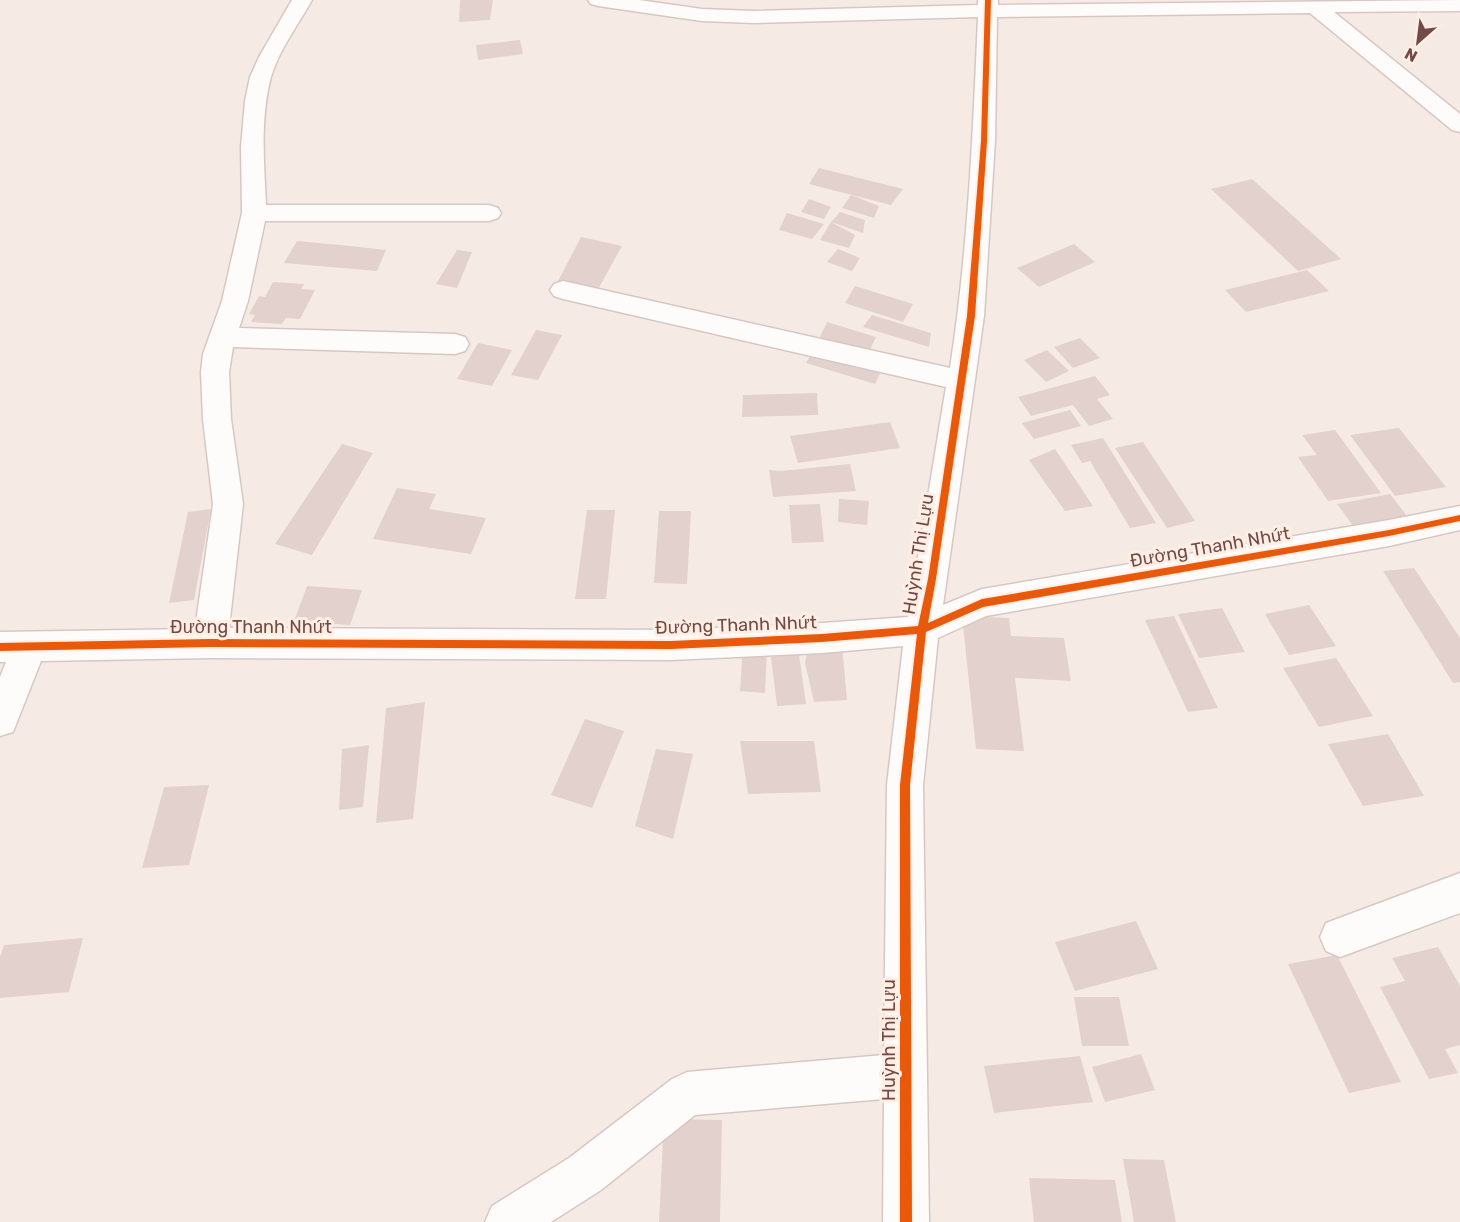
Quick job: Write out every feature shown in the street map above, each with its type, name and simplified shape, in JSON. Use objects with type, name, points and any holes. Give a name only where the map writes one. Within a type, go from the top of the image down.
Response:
[{"type":"street","points":[[210,643],[228,504],[217,419],[215,372],[222,337],[235,301],[254,213],[252,147],[261,77],[269,57],[302,0]]},
{"type":"street","points":[[598,0],[702,15],[754,18],[988,5],[1315,7],[1460,5]]},
{"type":"street","name":"Huỳnh Thị Lựu","points":[[906,1222],[905,785],[922,630],[932,579],[971,316],[984,141],[988,5]]},
{"type":"street","points":[[1315,7],[1460,124]]},
{"type":"street","points":[[254,213],[489,213]]},
{"type":"street","points":[[563,290],[960,380]]},
{"type":"street","points":[[222,337],[455,344]]},
{"type":"street","name":"Đường Thanh Nhứt","points":[[14,647],[210,643],[671,645],[822,638],[922,630],[982,603],[1377,535],[1460,518]]},
{"type":"street","points":[[0,720],[14,647]]},
{"type":"street","points":[[1340,937],[1460,893]]},
{"type":"street","points":[[508,1222],[585,1174],[687,1094],[906,1075]]},
{"type":"building","points":[[460,0],[493,0],[490,20],[459,22]]},
{"type":"building","points":[[520,40],[523,54],[478,60],[476,45]]},
{"type":"building","points":[[819,168],[903,189],[891,205],[809,184]]},
{"type":"building","points":[[1252,179],[1341,259],[1298,271],[1211,189]]},
{"type":"building","points":[[851,195],[879,206],[874,218],[842,208]]},
{"type":"building","points":[[809,199],[831,207],[824,219],[801,212]]},
{"type":"building","points":[[840,212],[865,220],[863,233],[831,222]]},
{"type":"building","points":[[787,213],[824,224],[812,239],[779,230]]},
{"type":"building","points":[[831,222],[855,235],[849,248],[820,240]]},
{"type":"building","points":[[581,237],[622,246],[596,293],[556,285]]},
{"type":"building","points":[[297,241],[386,250],[377,271],[284,263]]},
{"type":"building","points":[[1074,244],[1095,262],[1039,287],[1017,268]]},
{"type":"building","points":[[838,249],[860,258],[852,271],[827,262]]},
{"type":"building","points":[[457,250],[472,252],[457,288],[436,284]]},
{"type":"building","points":[[1307,270],[1329,291],[1246,312],[1225,290]]},
{"type":"building","points":[[273,282],[304,284],[301,289],[315,290],[300,319],[286,318],[282,324],[251,322],[255,315],[249,314],[259,296],[265,297]]},
{"type":"building","points":[[855,286],[913,304],[903,322],[845,303]]},
{"type":"building","points":[[872,315],[931,333],[929,347],[863,327]]},
{"type":"building","points":[[827,322],[876,337],[868,354],[820,337]]},
{"type":"building","points":[[536,330],[562,335],[538,380],[511,375]]},
{"type":"building","points":[[1080,338],[1100,358],[1073,368],[1054,347]]},
{"type":"building","points":[[478,343],[512,350],[492,386],[457,379]]},
{"type":"building","points":[[815,347],[883,367],[875,384],[806,363]]},
{"type":"building","points":[[1047,350],[1069,371],[1046,382],[1024,360]]},
{"type":"building","points":[[1095,376],[1110,395],[1097,399],[1113,419],[1089,426],[1073,405],[1031,416],[1018,397]]},
{"type":"building","points":[[817,393],[818,415],[742,417],[743,395]]},
{"type":"building","points":[[1070,410],[1081,426],[1034,439],[1022,423]]},
{"type":"building","points":[[890,422],[900,448],[798,463],[790,436]]},
{"type":"building","points":[[1399,428],[1446,487],[1395,496],[1350,435]]},
{"type":"building","points":[[1335,430],[1381,493],[1328,501],[1298,457],[1317,455],[1302,435]]},
{"type":"building","points":[[1103,438],[1156,523],[1130,528],[1090,461],[1082,463],[1071,445]]},
{"type":"building","points":[[1143,442],[1195,521],[1167,528],[1115,448]]},
{"type":"building","points":[[342,444],[373,453],[312,555],[275,544]]},
{"type":"building","points":[[1055,449],[1093,506],[1065,511],[1029,460]]},
{"type":"building","points":[[850,464],[856,491],[773,497],[769,470],[781,471]]},
{"type":"building","points":[[397,488],[436,494],[429,509],[486,518],[471,554],[373,539]]},
{"type":"building","points":[[1390,494],[1407,516],[1354,527],[1337,504]]},
{"type":"building","points":[[839,499],[869,501],[867,525],[838,522]]},
{"type":"building","points":[[820,504],[824,542],[792,543],[789,505]]},
{"type":"building","points":[[211,509],[194,600],[169,603],[188,512]]},
{"type":"building","points":[[587,510],[615,510],[606,599],[575,599]]},
{"type":"building","points":[[659,511],[691,511],[687,584],[654,583]]},
{"type":"building","points":[[1414,568],[1460,638],[1460,682],[1453,683],[1383,571]]},
{"type":"building","points":[[307,586],[362,590],[350,625],[294,621]]},
{"type":"building","points":[[1309,605],[1336,646],[1289,655],[1265,614]]},
{"type":"building","points":[[1222,608],[1245,652],[1199,658],[1178,614]]},
{"type":"building","points":[[962,616],[1009,618],[1011,636],[1064,638],[1071,681],[1015,678],[1024,751],[976,749]]},
{"type":"building","points":[[1174,616],[1218,708],[1188,712],[1145,620]]},
{"type":"building","points":[[809,642],[842,645],[847,700],[814,702],[805,663]]},
{"type":"building","points":[[743,647],[767,648],[765,693],[740,691]]},
{"type":"building","points":[[799,654],[806,704],[777,706],[771,657]]},
{"type":"building","points":[[1336,658],[1373,716],[1319,727],[1283,668]]},
{"type":"building","points":[[425,702],[413,819],[376,823],[386,708]]},
{"type":"building","points":[[585,719],[624,731],[592,808],[551,795]]},
{"type":"building","points":[[1388,734],[1424,796],[1363,806],[1328,744]]},
{"type":"building","points":[[740,741],[814,741],[821,792],[748,794]]},
{"type":"building","points":[[369,745],[363,807],[339,810],[342,749]]},
{"type":"building","points":[[656,749],[693,754],[673,839],[635,826]]},
{"type":"building","points":[[209,785],[189,865],[142,868],[164,787]]},
{"type":"building","points":[[1136,921],[1158,969],[1075,991],[1055,942]]},
{"type":"building","points":[[83,938],[69,992],[0,998],[0,957],[4,945]]},
{"type":"building","points":[[1438,947],[1460,986],[1460,1045],[1445,1049],[1458,1073],[1429,1079],[1380,987],[1405,981],[1392,958]]},
{"type":"building","points":[[1337,955],[1401,1082],[1349,1093],[1288,964]]},
{"type":"building","points":[[1074,997],[1119,997],[1129,1046],[1082,1046]]},
{"type":"building","points":[[1141,1054],[1155,1090],[1105,1102],[1092,1067]]},
{"type":"building","points":[[1080,1056],[1093,1102],[994,1113],[984,1066]]},
{"type":"building","points":[[664,1119],[722,1120],[720,1222],[659,1222]]},
{"type":"building","points":[[1123,1159],[1164,1160],[1176,1222],[1134,1222]]},
{"type":"building","points":[[1029,1178],[1115,1180],[1122,1222],[1034,1222]]},
{"type":"cycle path","points":[[906,1222],[905,785],[922,630],[932,579],[971,316],[984,141],[988,0]]},
{"type":"cycle path","points":[[0,647],[210,643],[671,645],[822,638],[922,630],[982,603],[1389,533],[1460,518]]}]
